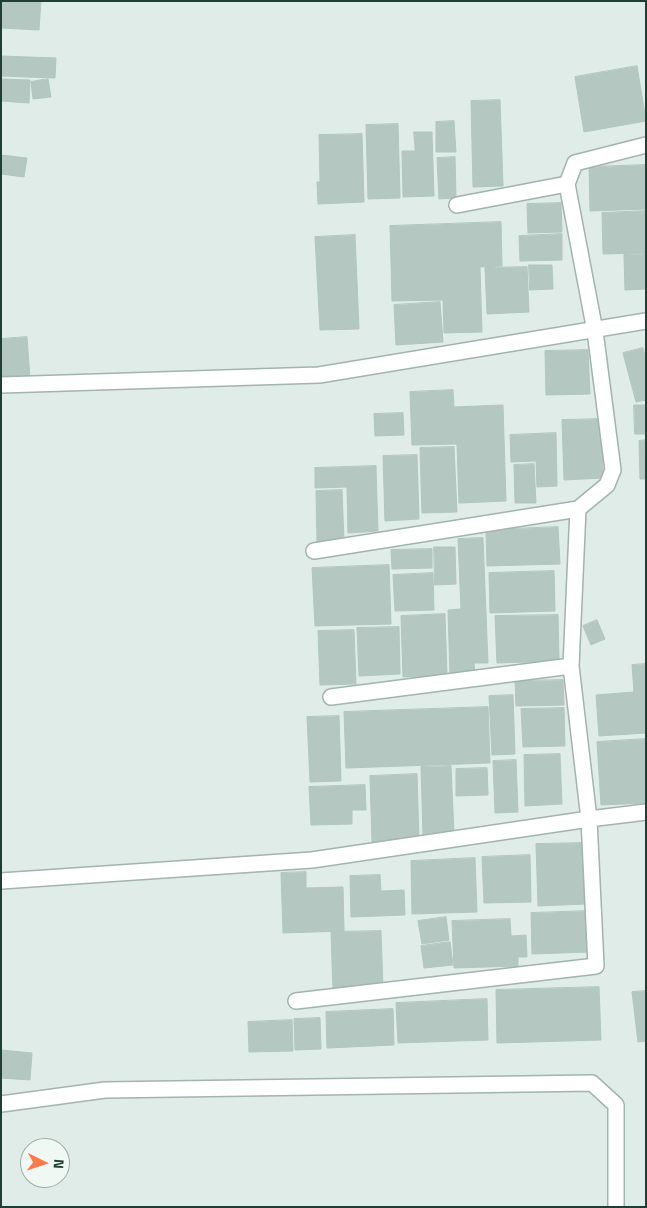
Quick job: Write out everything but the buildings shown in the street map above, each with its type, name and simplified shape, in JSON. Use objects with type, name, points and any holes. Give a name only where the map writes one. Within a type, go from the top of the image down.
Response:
[{"type":"street","points":[[314,551],[578,509],[608,485],[613,470],[595,331],[567,184],[575,163],[646,145]]},
{"type":"street","points":[[457,205],[567,184]]},
{"type":"street","points":[[1,384],[319,375],[595,331],[646,321]]},
{"type":"street","points":[[296,1002],[596,966],[589,819],[571,666],[578,509]]},
{"type":"street","points":[[332,697],[571,666]]},
{"type":"street","points":[[1,880],[312,860],[646,812]]},
{"type":"street","points":[[1,1104],[105,1090],[592,1083],[616,1106],[616,1207]]}]
